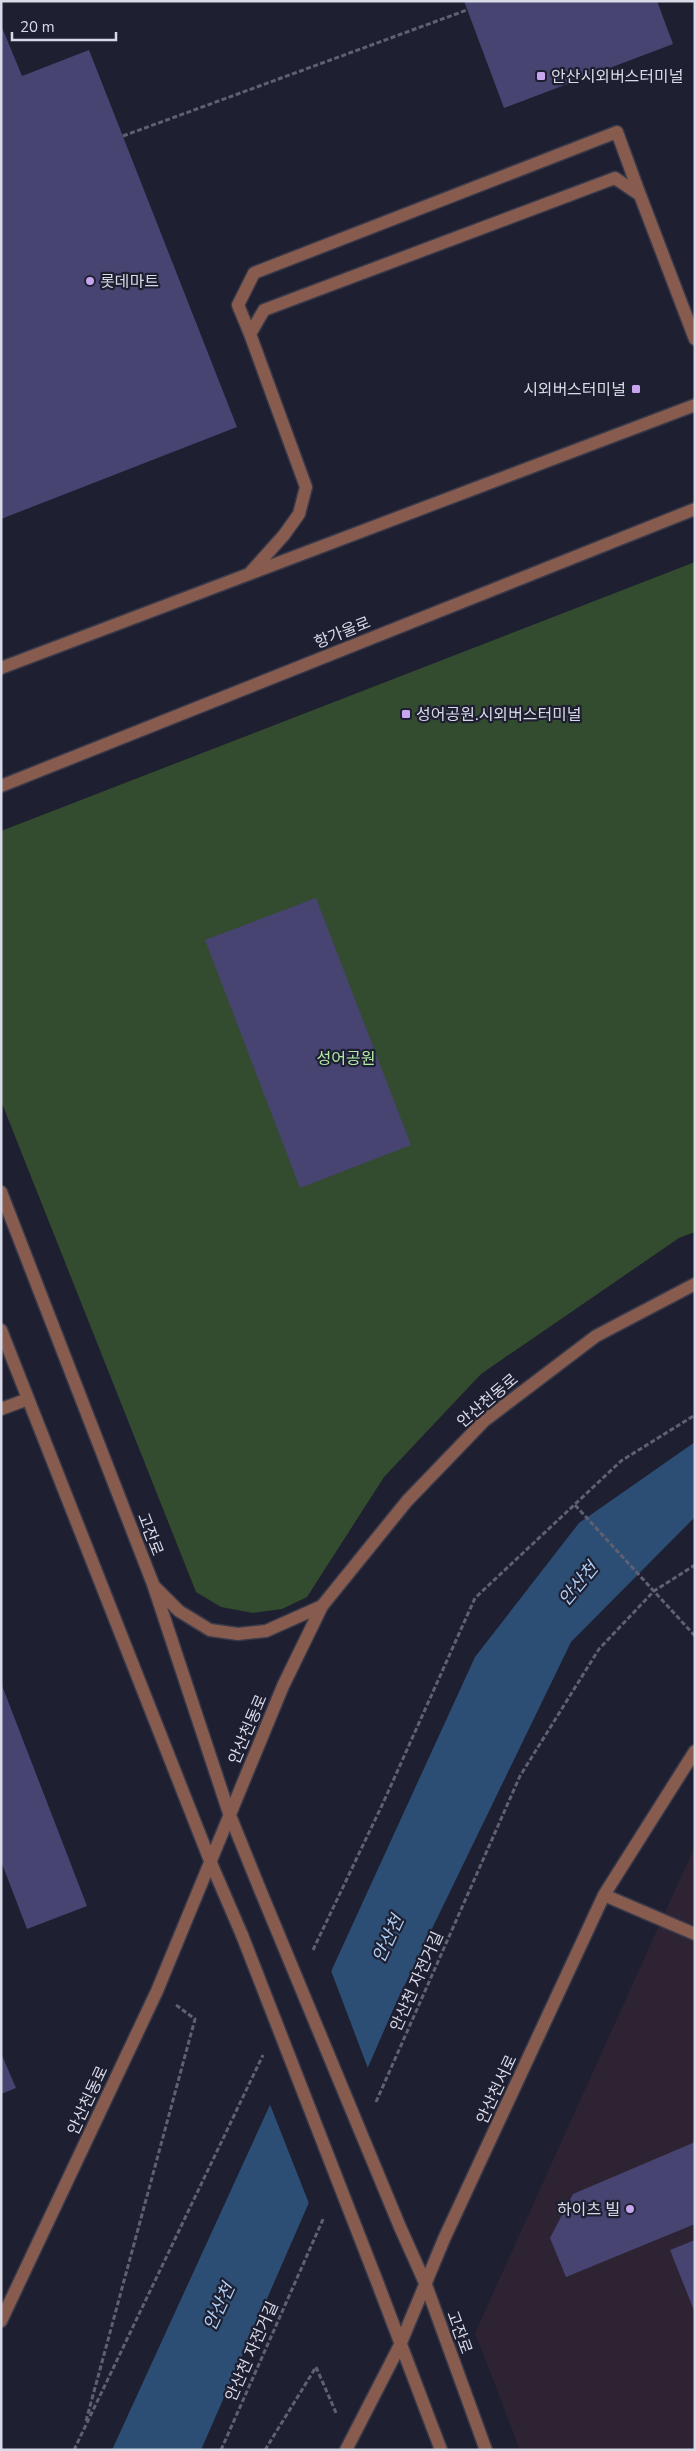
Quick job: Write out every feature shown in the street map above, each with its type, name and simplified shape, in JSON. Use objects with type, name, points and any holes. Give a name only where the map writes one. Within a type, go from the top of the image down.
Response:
[{"type":"street","points":[[249,574],[284,535],[299,514],[306,487],[238,304],[254,272],[617,132],[695,339]]},
{"type":"street","points":[[250,334],[264,310],[615,178],[640,195]]},
{"type":"street","points":[[1,668],[695,405]]},
{"type":"street","name":"항가울로","points":[[1,786],[695,509]]},
{"type":"street","name":"고잔로","points":[[1,1192],[153,1584],[229,1813],[400,2227],[426,2285],[486,2450]]},
{"type":"street","name":"안산천동로","points":[[1,2321],[157,1991],[283,1686],[322,1606],[407,1501],[484,1420],[596,1336],[695,1284]]},
{"type":"street","points":[[1,1330],[211,1863],[242,1935],[441,2450]]},
{"type":"street","points":[[1,1410],[28,1399]]},
{"type":"street","points":[[153,1584],[179,1611],[210,1630],[229,1632],[266,1631],[322,1606]]},
{"type":"street","name":"안산천서로","points":[[347,2447],[400,2345],[444,2240],[604,1895],[695,1751]]},
{"type":"street","points":[[604,1895],[695,1934]]},
{"type":"path","points":[[123,136],[467,10]]},
{"type":"path","points":[[311,1953],[384,1801],[475,1598],[621,1461],[695,1415]]},
{"type":"path","points":[[575,1504],[695,1636]]},
{"type":"path","name":"안산천 자전거길","points":[[375,2104],[520,1776],[599,1649],[654,1591],[695,1565]]},
{"type":"path","points":[[84,2429],[195,2019],[157,1991]]},
{"type":"path","points":[[74,2450],[264,2051]]},
{"type":"path","name":"안산천 자전거길","points":[[221,2450],[326,2213]]},
{"type":"path","points":[[265,2450],[316,2367],[347,2447]]},
{"type":"shaded area","points":[[695,1846],[695,2450],[520,2450],[475,2333]]},
{"type":"green space","name":"성어공원","points":[[695,562],[695,1232],[679,1238],[481,1374],[384,1477],[307,1597],[282,1609],[253,1613],[221,1607],[196,1592],[1,1101],[1,831]]},
{"type":"water","name":"안산천","points":[[695,1442],[695,1517],[571,1642],[396,2003],[201,2450],[112,2450],[475,1657],[579,1523]]},
{"type":"pier","points":[[330,1968],[369,2071],[310,2206],[269,2102]]},
{"type":"building","name":"안산시외버스터미널","points":[[464,1],[657,1],[673,44],[504,108]]},
{"type":"building","name":"롯데마트","points":[[1,25],[22,76],[89,50],[237,427],[1,519]]},
{"type":"building","points":[[316,898],[411,1145],[300,1188],[205,940]]},
{"type":"building","points":[[1,1683],[87,1906],[27,1929],[1,1861]]},
{"type":"building","points":[[1,2053],[16,2088],[1,2094]]},
{"type":"building","name":"하이츠 빌","points":[[695,2142],[695,2224],[566,2277],[550,2238],[573,2194]]},
{"type":"building","points":[[695,2240],[695,2313],[670,2250]]},
{"type":"place","name":"안산시외버스터미널","points":[[541,76]]},
{"type":"place","name":"롯데마트","points":[[90,281]]},
{"type":"place","name":"시외버스터미널","points":[[636,389]]},
{"type":"place","name":"성어공원.시외버스터미널","points":[[406,714]]},
{"type":"place","name":"하이츠 빌","points":[[630,2209]]}]
